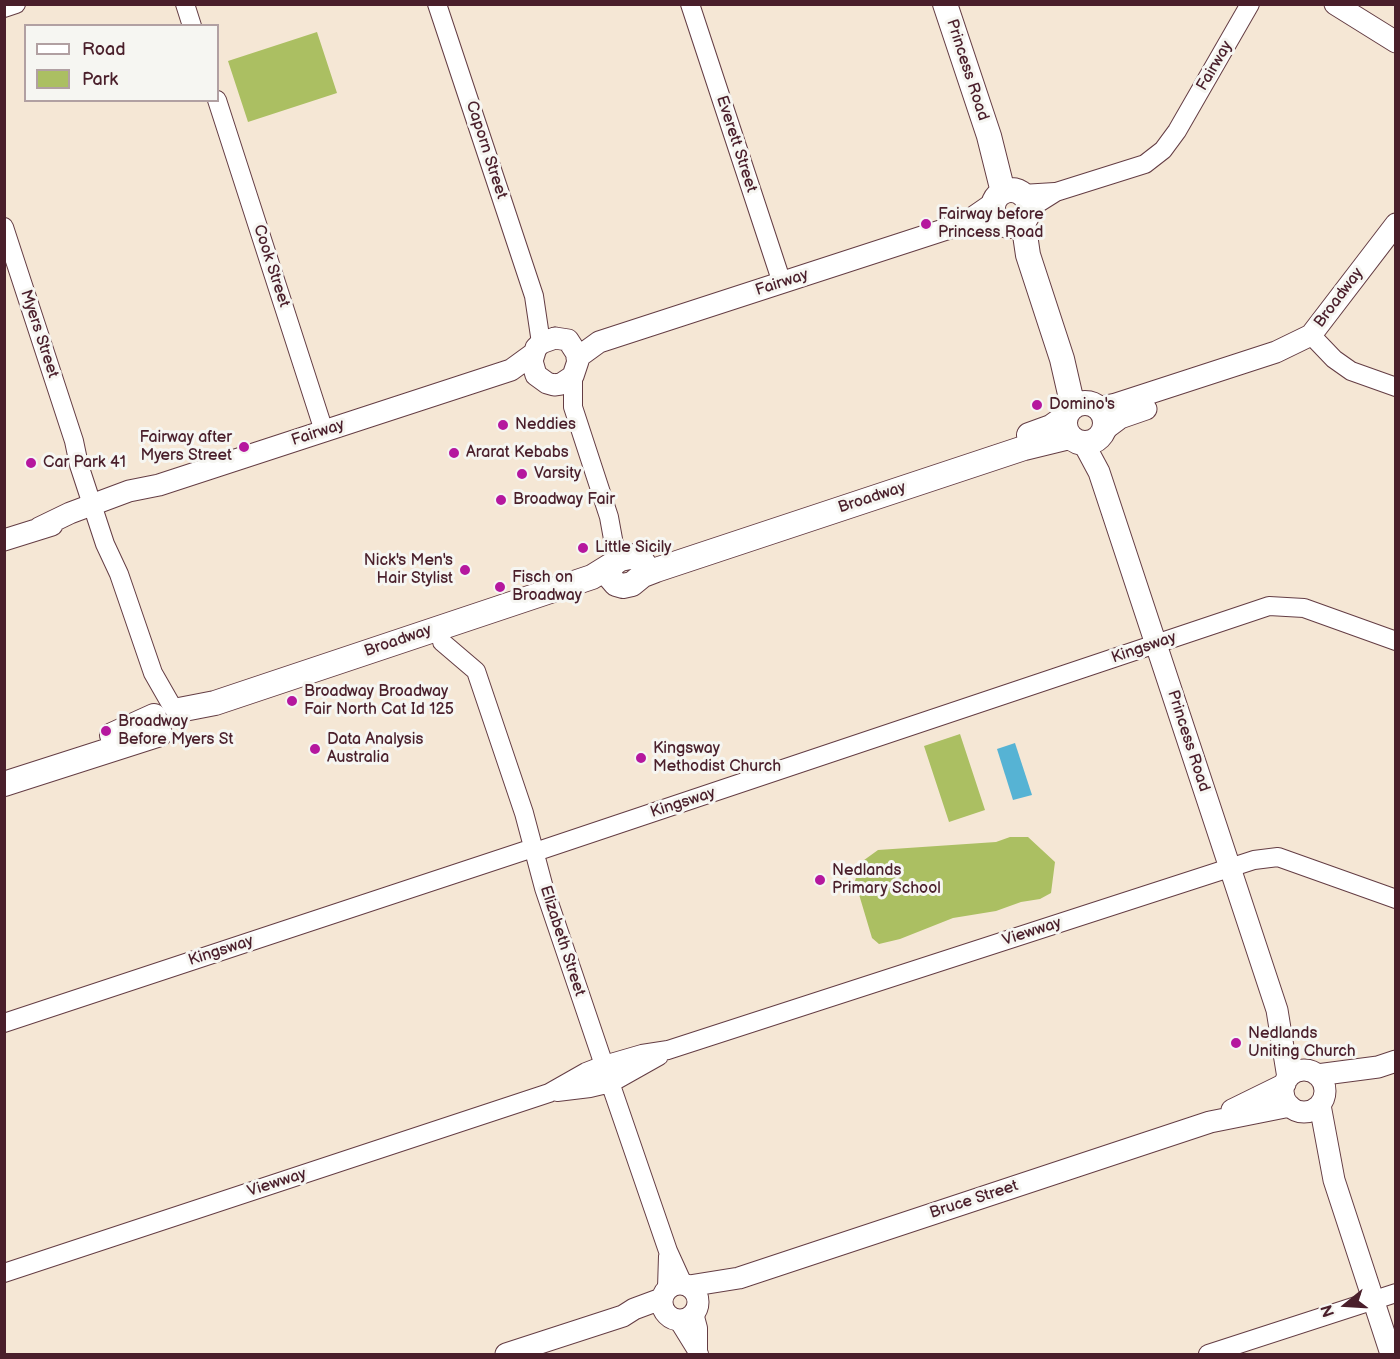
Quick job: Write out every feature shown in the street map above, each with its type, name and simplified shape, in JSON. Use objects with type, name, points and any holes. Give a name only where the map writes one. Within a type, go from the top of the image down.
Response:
[{"type":"main road","name":"Princess Road","points":[[945,4],[1085,423]]},
{"type":"main road","name":"Broadway","points":[[4,772],[592,577],[1013,452],[1085,423]]},
{"type":"main road","name":"Broadway","points":[[4,784],[168,717],[442,642],[626,567]]},
{"type":"street","points":[[4,8],[16,4]]},
{"type":"street","points":[[185,4],[191,24]]},
{"type":"street","name":"Caporn Street","points":[[437,4],[626,567]]},
{"type":"street","name":"Everett Street","points":[[690,4],[782,283]]},
{"type":"street","name":"Fairway","points":[[4,540],[98,507],[129,491],[159,485],[511,370],[555,359],[600,342],[1145,164],[1163,150],[1177,131],[1250,4]]},
{"type":"street","points":[[1335,4],[1395,42]]},
{"type":"street","name":"Cook Street","points":[[218,102],[324,431]]},
{"type":"street","name":"Broadway","points":[[1315,338],[1395,224]]},
{"type":"street","name":"Myers Street","points":[[4,227],[75,441],[79,465],[98,507],[168,717]]},
{"type":"street","name":"Broadway","points":[[1085,423],[1116,404],[1315,338],[1395,242]]},
{"type":"street","points":[[1315,338],[1334,359],[1351,371],[1395,387]]},
{"type":"street","name":"Princess Road","points":[[1085,423],[1099,472],[1277,1010],[1287,1081]]},
{"type":"street","name":"Kingsway","points":[[4,1023],[527,850],[541,850],[1269,606],[1304,608],[1395,641]]},
{"type":"street","name":"Elizabeth Street","points":[[442,642],[476,671],[524,813],[544,888],[668,1251],[680,1301],[698,1328],[699,1353]]},
{"type":"street","name":"Viewway","points":[[4,1273],[549,1093],[586,1072],[604,1065],[642,1054],[668,1050],[1254,860],[1278,857],[1395,899]]},
{"type":"street","name":"Princess Road","points":[[1277,1010],[1313,1073]]},
{"type":"street","name":"Viewway","points":[[549,1093],[611,1083],[668,1050]]},
{"type":"street","points":[[1334,1180],[1295,1109],[1285,1098],[1287,1081],[1296,1072],[1313,1073],[1387,1064]]},
{"type":"street","points":[[1295,1109],[1308,1112],[1322,1101],[1387,1064]]},
{"type":"street","points":[[1313,1073],[1325,1088],[1322,1101],[1334,1180],[1390,1354]]},
{"type":"street","name":"Bruce Street","points":[[1210,1122],[1287,1081]]},
{"type":"street","name":"Bruce Street","points":[[506,1354],[623,1316],[634,1309],[680,1301],[739,1278],[1210,1122],[1295,1109]]},
{"type":"street","points":[[1209,1354],[1395,1293]]},
{"type":"green space","points":[[317,32],[337,93],[248,122],[228,61]]},
{"type":"green space","points":[[960,734],[985,810],[949,822],[924,746]]},
{"type":"green space","points":[[1010,837],[1028,837],[1055,862],[1051,893],[1040,899],[1021,902],[996,911],[953,918],[900,939],[879,944],[872,938],[855,881],[860,863],[878,850],[996,842]]},
{"type":"water","points":[[1015,743],[1032,795],[1013,800],[997,749]]},
{"type":"place","name":"Fairway before Princess Road","points":[[926,224]]},
{"type":"place","name":"Domino's","points":[[1037,405]]},
{"type":"place","name":"Neddies","points":[[503,425]]},
{"type":"place","name":"Fairway after Myers Street","points":[[244,447]]},
{"type":"place","name":"Ararat Kebabs","points":[[454,453]]},
{"type":"place","name":"Car Park 41","points":[[31,463]]},
{"type":"place","name":"Varsity","points":[[522,474]]},
{"type":"place","name":"Broadway Fair","points":[[501,500]]},
{"type":"place","name":"Little Sicily","points":[[583,548]]},
{"type":"place","name":"Nick's Men's Hair Stylist","points":[[465,570]]},
{"type":"place","name":"Fisch on Broadway","points":[[500,587]]},
{"type":"place","name":"Broadway Broadway Fair North Cat Id 125","points":[[292,701]]},
{"type":"place","name":"Broadway Before Myers St","points":[[106,731]]},
{"type":"place","name":"Data Analysis Australia","points":[[315,749]]},
{"type":"place","name":"Kingsway Methodist Church","points":[[641,758]]},
{"type":"place","name":"Nedlands Primary School","points":[[820,880]]},
{"type":"place","name":"Nedlands Uniting Church","points":[[1236,1043]]}]
